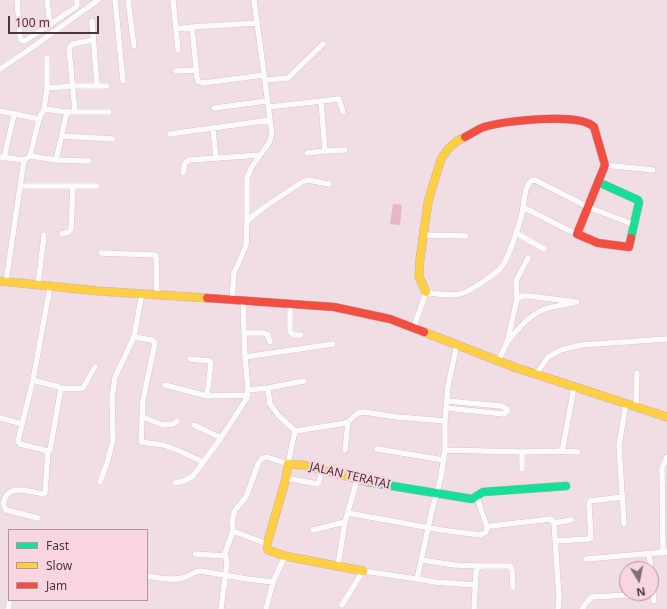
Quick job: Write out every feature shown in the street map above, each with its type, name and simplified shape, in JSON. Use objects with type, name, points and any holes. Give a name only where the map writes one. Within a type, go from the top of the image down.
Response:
[{"type":"street","points":[[17,0],[19,33],[21,40],[26,41],[50,23],[76,7],[77,0]]},
{"type":"street","points":[[47,0],[50,23]]},
{"type":"street","points":[[0,69],[98,0]]},
{"type":"street","points":[[115,0],[123,81]]},
{"type":"street","points":[[128,0],[134,46]]},
{"type":"street","points":[[173,0],[178,50]]},
{"type":"street","points":[[232,300],[234,273],[246,246],[247,178],[271,138],[272,130],[254,0]]},
{"type":"street","points":[[92,21],[97,86]]},
{"type":"street","points":[[176,30],[192,27],[256,23]]},
{"type":"street","points":[[192,27],[198,81],[203,83],[265,77],[288,78],[323,44]]},
{"type":"street","points":[[75,112],[69,48],[73,44],[93,40]]},
{"type":"street","points":[[30,156],[39,119],[44,109],[47,88],[47,58]]},
{"type":"street","points":[[176,71],[197,70]]},
{"type":"street","points":[[47,88],[107,86]]},
{"type":"street","points":[[214,108],[339,99],[343,112]]},
{"type":"street","points":[[321,101],[325,151]]},
{"type":"street","points":[[44,109],[67,112],[109,112]]},
{"type":"street","points":[[0,111],[39,119]]},
{"type":"street","points":[[56,160],[67,112]]},
{"type":"street","points":[[14,114],[2,157],[24,160],[30,156],[56,160],[89,161]]},
{"type":"street","points":[[414,327],[426,292],[419,278],[420,259],[428,202],[441,159],[448,149],[457,141],[483,128],[508,122],[559,118],[590,123],[594,127],[604,165],[578,234]]},
{"type":"street","points":[[170,134],[270,120]]},
{"type":"street","points":[[213,129],[216,158]]},
{"type":"street","points":[[62,136],[113,139]]},
{"type":"street","points":[[307,153],[345,150]]},
{"type":"street","points":[[183,173],[185,163],[189,160],[260,155]]},
{"type":"street","points":[[24,160],[3,281],[50,287],[290,303],[334,307],[354,311],[390,319],[414,327],[498,361],[667,417]]},
{"type":"street","points":[[604,165],[652,170]]},
{"type":"street","points":[[247,221],[263,208],[302,182],[308,180],[329,184]]},
{"type":"street","points":[[426,292],[455,295],[470,290],[496,272],[504,264],[524,207],[525,191],[531,181],[535,180],[588,207],[635,226]]},
{"type":"street","points":[[524,207],[562,227],[598,243],[629,247],[635,226],[639,205],[638,200],[598,182]]},
{"type":"street","points":[[20,186],[97,186]]},
{"type":"street","points":[[62,234],[69,232],[71,229],[73,186]]},
{"type":"street","points":[[516,233],[544,249]]},
{"type":"street","points":[[38,285],[44,235]]},
{"type":"street","points":[[423,235],[466,236]]},
{"type":"street","points":[[101,253],[155,254],[157,295]]},
{"type":"street","points":[[498,361],[506,343],[517,299],[516,281],[528,258]]},
{"type":"street","points":[[48,451],[19,443],[18,441],[33,380],[50,287]]},
{"type":"street","points":[[100,482],[108,463],[113,440],[112,398],[114,377],[134,336],[142,293]]},
{"type":"street","points":[[506,343],[532,316],[545,309],[577,302],[528,296],[523,296],[517,299]]},
{"type":"street","points":[[175,483],[184,482],[190,479],[221,438],[246,401],[248,392],[245,357],[244,301]]},
{"type":"street","points":[[290,303],[290,332],[294,335],[300,335]]},
{"type":"street","points":[[245,333],[264,333],[268,335],[270,342]]},
{"type":"street","points":[[134,336],[152,340],[155,343],[143,400],[141,442],[163,445],[203,462]]},
{"type":"street","points":[[536,374],[548,357],[561,350],[581,345],[667,339]]},
{"type":"street","points":[[245,357],[333,344]]},
{"type":"street","points":[[418,579],[444,460],[445,421],[450,371],[457,344]]},
{"type":"street","points":[[190,359],[209,361],[211,363],[207,396]]},
{"type":"street","points":[[33,380],[59,387],[61,389],[82,388],[95,367]]},
{"type":"street","points":[[636,406],[637,373]]},
{"type":"street","points":[[165,385],[207,396],[248,392],[304,381]]},
{"type":"street","points":[[560,451],[563,447],[574,387]]},
{"type":"street","points":[[268,388],[270,404],[278,415],[295,431]]},
{"type":"street","points":[[38,518],[6,510],[4,502],[5,496],[12,491],[17,490],[43,494],[45,493],[48,451],[50,450],[61,389]]},
{"type":"street","points":[[446,408],[504,414],[507,411],[501,406],[447,401]]},
{"type":"street","points":[[458,410],[459,403]]},
{"type":"street","points":[[624,524],[618,446],[626,403]]},
{"type":"street","points":[[295,431],[348,422],[358,414],[364,412],[397,417],[445,421]]},
{"type":"street","points":[[143,417],[163,425],[173,424],[176,421]]},
{"type":"street","points":[[0,418],[22,424]]},
{"type":"street","points":[[345,450],[348,422]]},
{"type":"street","points":[[194,425],[221,438]]},
{"type":"street","points":[[295,431],[286,478],[267,544],[268,550],[285,556],[363,571],[435,582],[475,585]]},
{"type":"street","points":[[377,449],[444,460]]},
{"type":"street","points":[[444,450],[578,452]]},
{"type":"street","points":[[522,452],[522,470]]},
{"type":"street","points":[[221,609],[224,576],[227,563],[225,556],[233,531],[232,521],[235,510],[248,492],[259,462],[264,457],[288,464]]},
{"type":"street","points":[[586,559],[665,553],[662,468],[667,457]]},
{"type":"street","name":"JALAN TERATAI","points":[[288,464],[304,464],[357,480],[436,493],[472,498],[477,497]]},
{"type":"street","points":[[286,478],[317,484],[319,482],[322,469]]},
{"type":"street","points":[[338,565],[345,522],[357,480]]},
{"type":"street","points":[[348,513],[428,528],[482,535],[486,532],[487,527],[477,497],[481,493],[566,486]]},
{"type":"street","points":[[555,540],[591,538],[590,501],[623,497]]},
{"type":"street","points":[[487,527],[496,524],[548,520],[551,520],[554,523],[571,520]]},
{"type":"street","points":[[313,530],[345,522]]},
{"type":"street","points":[[554,523],[559,598],[558,609]]},
{"type":"street","points":[[233,531],[267,544]]},
{"type":"street","points":[[195,554],[225,556]]},
{"type":"street","points":[[649,554],[650,561]]},
{"type":"street","points":[[266,609],[273,582],[285,556]]},
{"type":"street","points":[[421,560],[454,565],[510,566],[512,570],[513,587]]},
{"type":"street","points":[[474,609],[477,569],[481,566]]},
{"type":"street","points":[[148,576],[166,579],[180,579],[197,571],[273,582]]},
{"type":"street","points":[[342,605],[363,571]]},
{"type":"street","points":[[582,609],[592,597],[619,596]]},
{"type":"shaded area","points":[[393,204],[402,205],[400,225],[390,224]]},
{"type":"traffic: fast","points":[[598,182],[638,200],[639,202],[631,238]]},
{"type":"traffic: fast","points":[[368,482],[472,499],[483,492],[566,486]]},
{"type":"traffic: slow","points":[[426,292],[419,277],[428,202],[441,159],[448,149],[457,141],[465,137]]},
{"type":"traffic: slow","points":[[0,281],[98,291],[207,298]]},
{"type":"traffic: slow","points":[[424,332],[514,367],[667,417]]},
{"type":"traffic: slow","points":[[363,571],[285,556],[268,550],[267,544],[286,478],[288,464],[303,465],[368,482]]},
{"type":"traffic: jam","points":[[465,137],[484,127],[524,120],[558,119],[586,122],[594,127],[605,165],[577,234],[598,243],[629,247],[631,238]]},
{"type":"traffic: jam","points":[[207,298],[334,307],[390,319],[424,332]]}]
